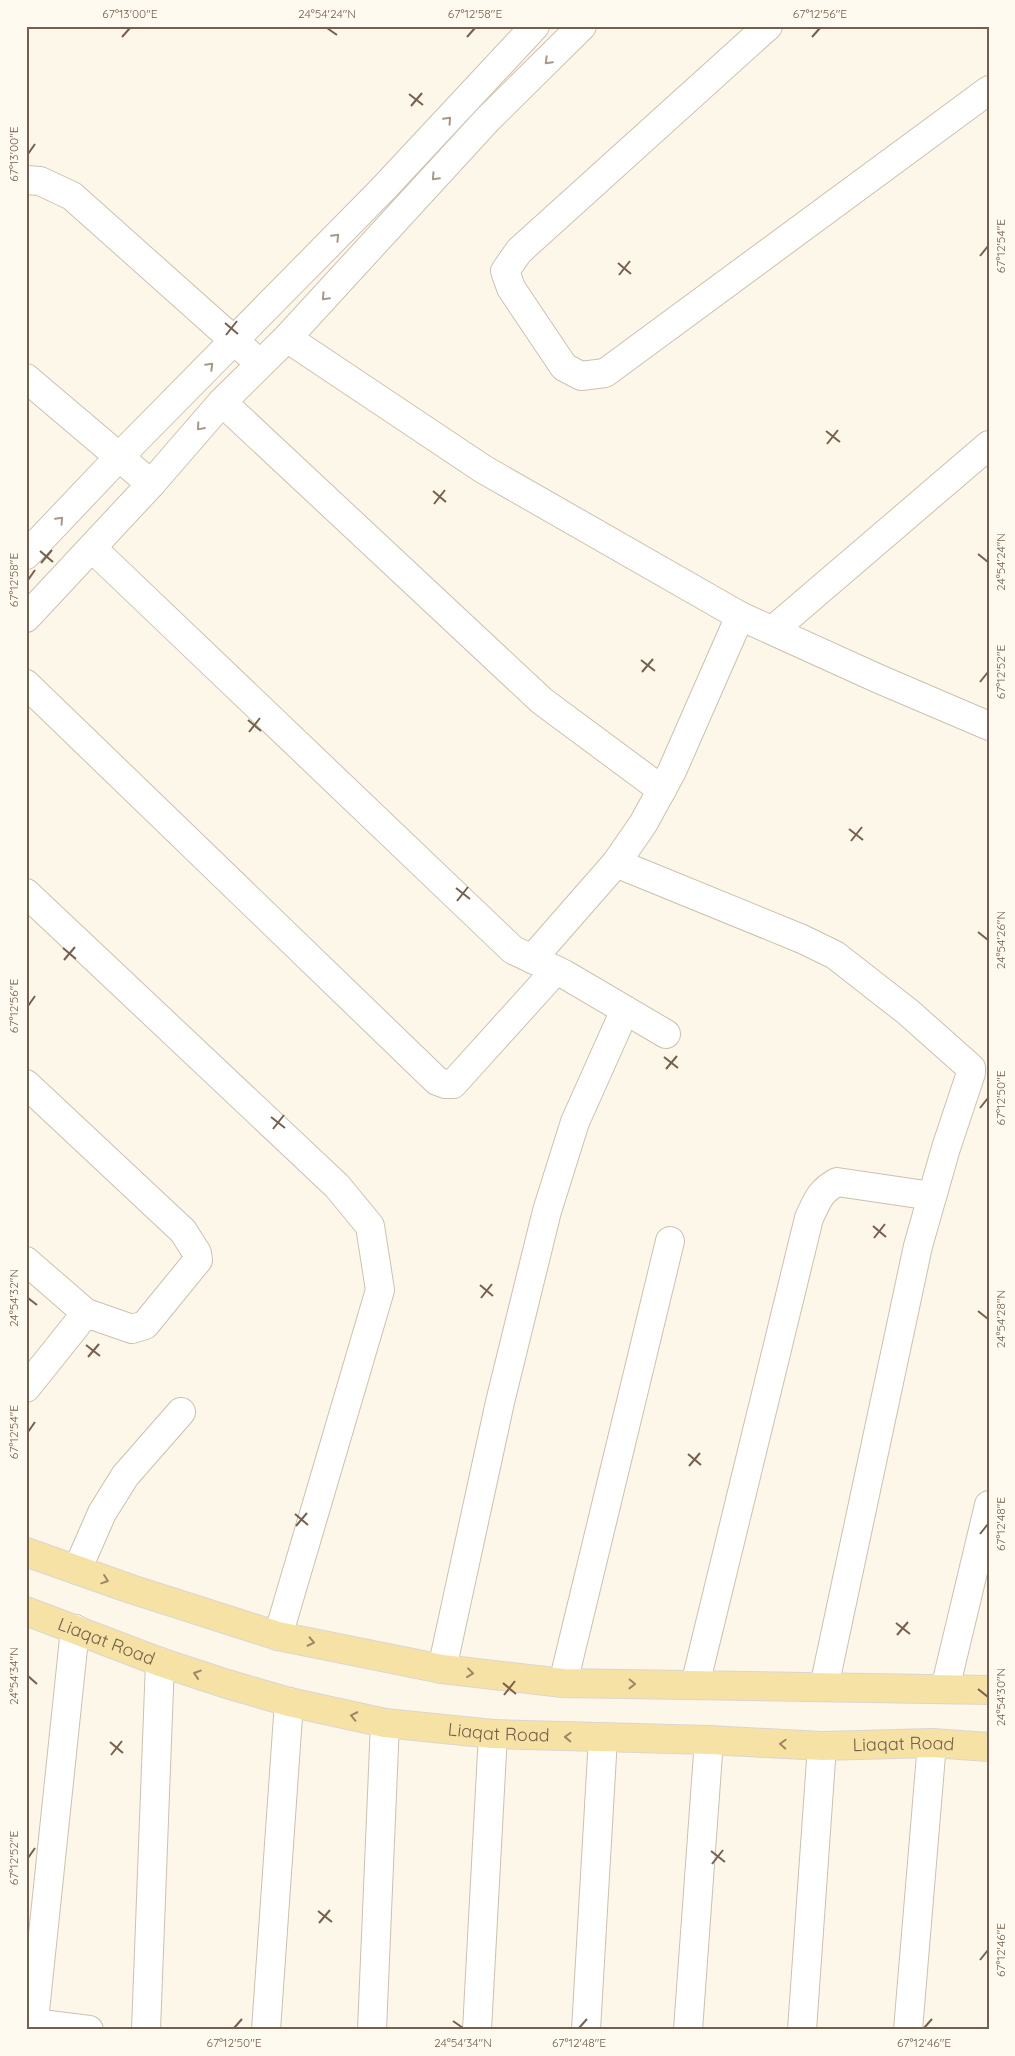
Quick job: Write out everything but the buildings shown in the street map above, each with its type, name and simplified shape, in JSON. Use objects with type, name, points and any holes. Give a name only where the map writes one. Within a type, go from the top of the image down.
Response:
[{"type":"main road","points":[[26,1552],[278,1636],[442,1669],[563,1683],[989,1690]]},
{"type":"main road","name":"Liaqat Road","points":[[26,1611],[160,1662],[289,1702],[385,1723],[493,1734],[709,1740],[822,1746],[932,1743],[989,1747]]},
{"type":"street","points":[[26,555],[120,456],[383,189],[535,26]]},
{"type":"street","points":[[26,618],[151,484],[222,402],[287,338],[487,120],[582,26]]},
{"type":"street","points":[[768,26],[519,251],[505,270],[511,288],[564,366],[581,376],[605,373],[989,90]]},
{"type":"street","points":[[26,180],[40,181],[72,196],[260,364]]},
{"type":"street","points":[[287,338],[483,469],[740,616],[879,679],[987,720]]},
{"type":"street","points":[[26,378],[151,484]]},
{"type":"street","points":[[222,402],[542,700],[662,790]]},
{"type":"street","points":[[773,630],[989,446]]},
{"type":"street","points":[[92,548],[513,950],[544,964],[666,1034]]},
{"type":"street","points":[[26,684],[438,1081],[445,1084],[453,1084],[544,964],[643,824],[662,790],[740,616]]},
{"type":"street","points":[[616,863],[835,954],[901,1006],[968,1064],[971,1073],[918,1246],[824,1687]]},
{"type":"street","points":[[26,893],[336,1186],[370,1226],[380,1290],[278,1636]]},
{"type":"street","points":[[442,1669],[500,1402],[547,1211],[575,1122],[625,1010]]},
{"type":"street","points":[[26,1084],[183,1231],[197,1253],[198,1260],[145,1325],[132,1329],[86,1313],[26,1261]]},
{"type":"street","points":[[696,1685],[810,1218],[819,1197],[826,1188],[837,1182],[932,1196]]},
{"type":"street","points":[[563,1683],[670,1241]]},
{"type":"street","points":[[26,1388],[86,1313]]},
{"type":"street","points":[[77,1570],[102,1513],[125,1476],[180,1412]]},
{"type":"street","points":[[945,1689],[989,1504]]},
{"type":"street","points":[[75,1629],[31,2025],[89,2030]]},
{"type":"street","points":[[146,2030],[160,1662]]},
{"type":"street","points":[[266,2030],[289,1702]]},
{"type":"street","points":[[372,2030],[385,1723]]},
{"type":"street","points":[[477,2030],[493,1734]]},
{"type":"street","points":[[586,2030],[603,1738]]},
{"type":"street","points":[[688,2030],[709,1740]]},
{"type":"street","points":[[908,2030],[932,1743]]},
{"type":"street","points":[[802,2030],[822,1746]]}]
